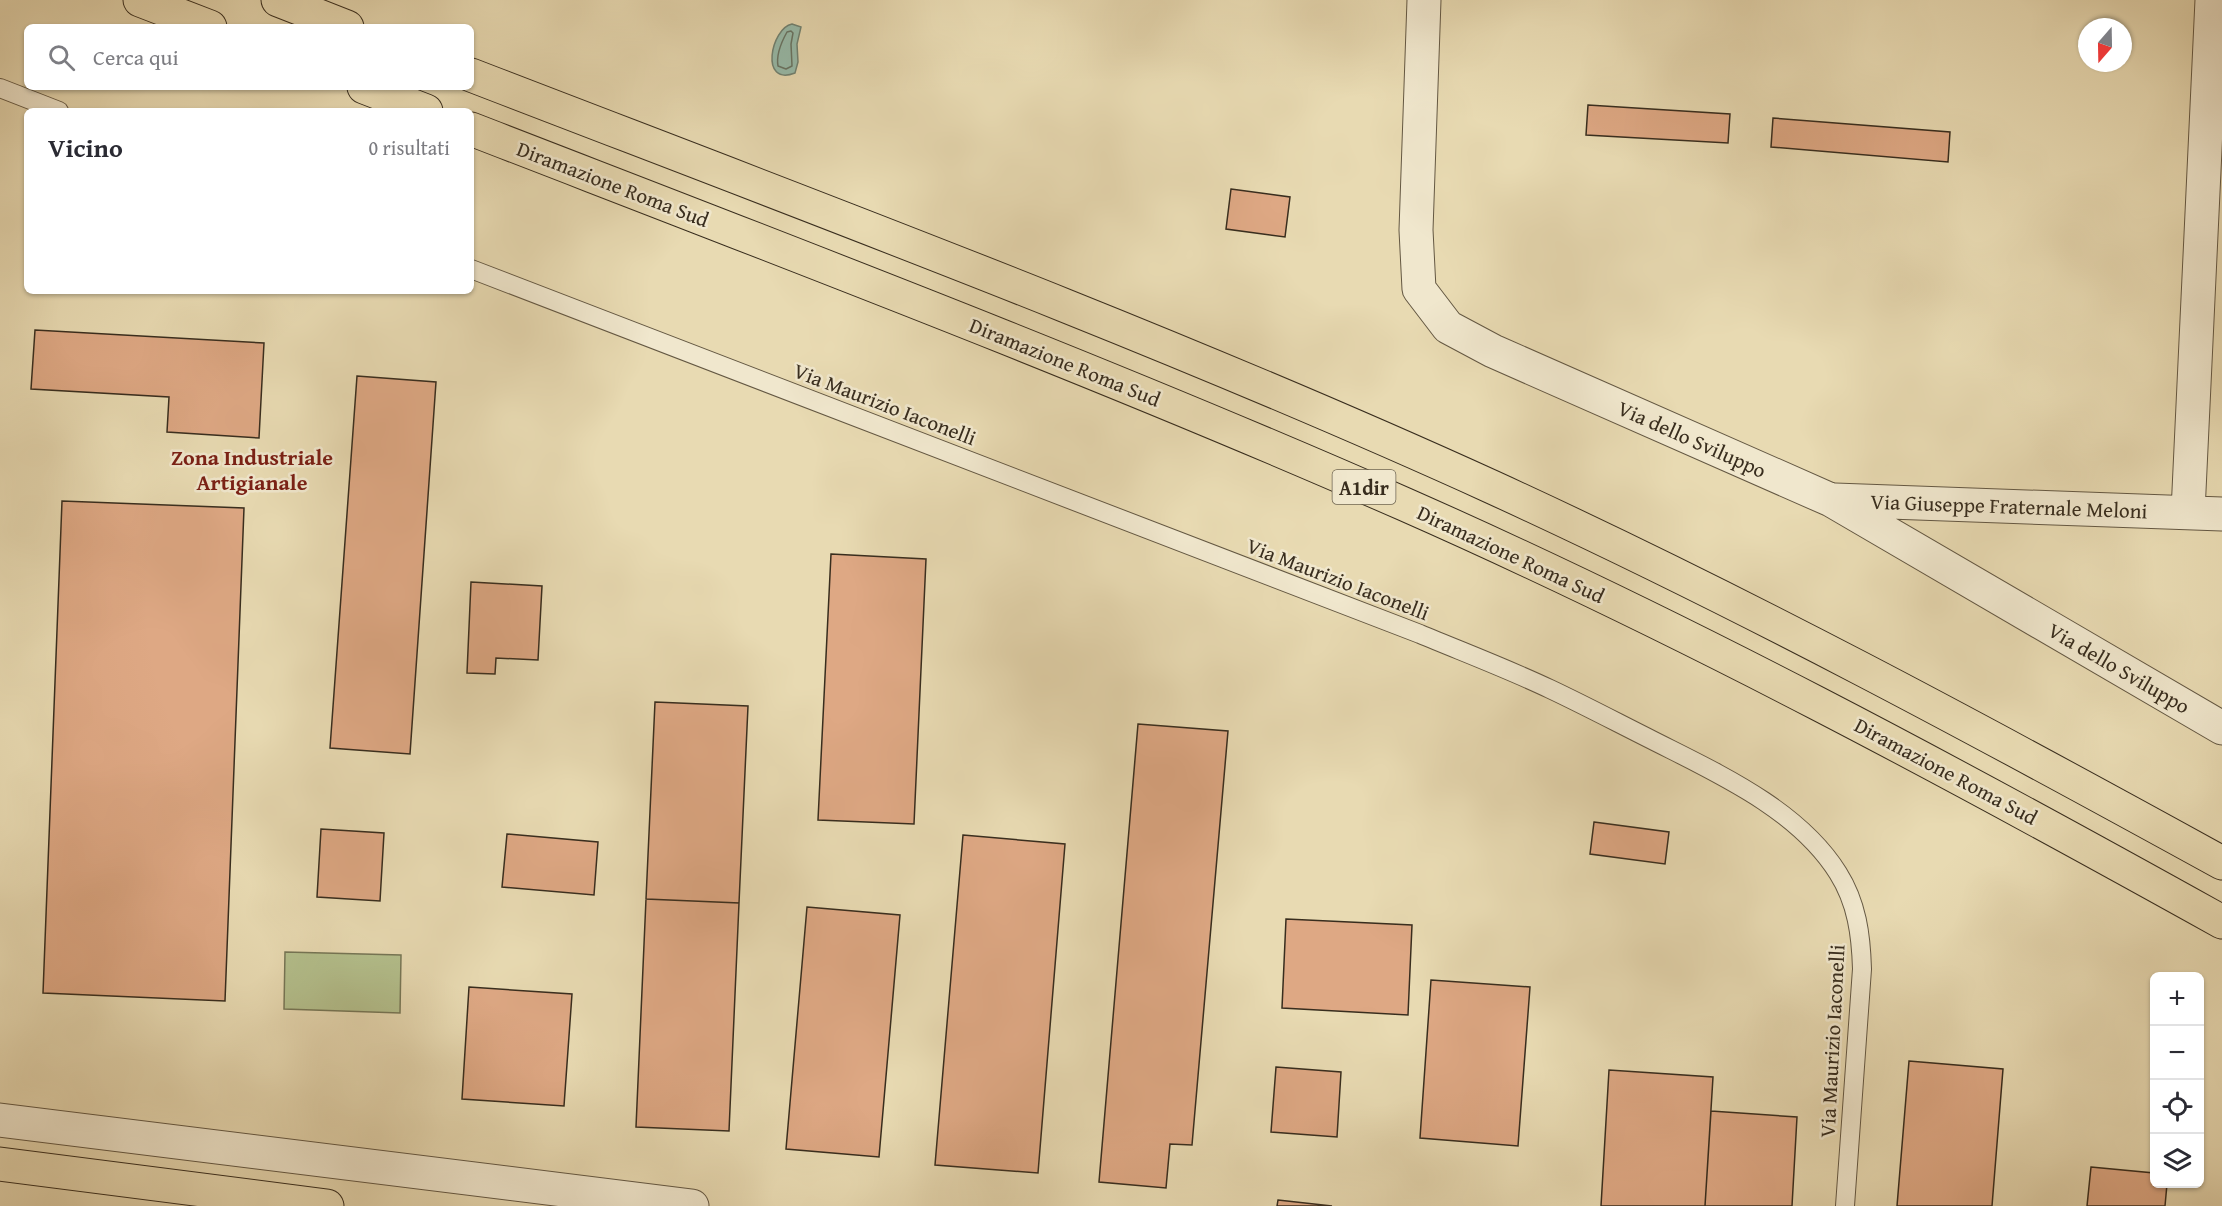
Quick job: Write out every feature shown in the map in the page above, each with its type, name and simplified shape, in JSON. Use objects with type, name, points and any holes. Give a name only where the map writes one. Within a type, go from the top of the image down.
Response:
[{"type":"main road","points":[[140,0],[202,24]]},
{"type":"main road","points":[[278,0],[339,24]]},
{"type":"main road","name":"A1dir","points":[[474,76],[984,274],[1280,395],[1494,489],[1850,661],[2222,862]]},
{"type":"main road","points":[[372,90],[418,108]]},
{"type":"main road","name":"Diramazione Roma Sud","points":[[474,130],[948,314],[1416,510],[1843,715],[2222,922]]},
{"type":"main road","points":[[0,1164],[327,1206]]},
{"type":"street","name":"Via dello Sviluppo","points":[[1424,0],[1416,230],[1419,289],[1448,327],[1493,351],[1831,500],[2222,728]]},
{"type":"street","points":[[2188,512],[2212,0]]},
{"type":"street","name":"Via Giuseppe Fraternale Meloni","points":[[1831,500],[2222,514]]},
{"type":"street","points":[[0,1120],[692,1206]]},
{"type":"lane","points":[[0,88],[51,108]]},
{"type":"lane","name":"Via Maurizio Iaconelli","points":[[474,271],[1420,634],[1550,689],[1719,774],[1762,800],[1800,831],[1838,872],[1848,891],[1859,930],[1862,969],[1845,1206]]},
{"type":"green space","points":[[285,952],[401,955],[400,1013],[284,1009]]},
{"type":"water","points":[[792,24],[801,27],[797,44],[798,62],[795,73],[784,75],[776,72],[772,55],[779,35]]},
{"type":"building","points":[[1588,105],[1730,114],[1728,143],[1586,135]]},
{"type":"building","points":[[1773,118],[1950,132],[1948,162],[1771,147]]},
{"type":"building","points":[[1231,189],[1290,197],[1285,237],[1226,229]]},
{"type":"building","points":[[35,330],[264,343],[259,438],[167,432],[169,397],[31,389]]},
{"type":"building","points":[[357,376],[436,382],[410,754],[330,748]]},
{"type":"building","points":[[62,501],[244,508],[225,1001],[43,993]]},
{"type":"building","points":[[831,554],[926,559],[914,824],[818,820]]},
{"type":"building","points":[[471,582],[542,586],[538,660],[496,658],[495,674],[467,673]]},
{"type":"building","points":[[655,702],[748,706],[739,903],[646,899]]},
{"type":"building","points":[[1138,724],[1228,731],[1192,1145],[1170,1144],[1166,1188],[1099,1182]]},
{"type":"building","points":[[1594,822],[1669,832],[1665,864],[1590,854]]},
{"type":"building","points":[[321,829],[384,833],[380,901],[317,897]]},
{"type":"building","points":[[507,834],[598,842],[594,895],[502,887]]},
{"type":"building","points":[[963,835],[1065,844],[1038,1173],[935,1165]]},
{"type":"building","points":[[646,899],[739,903],[729,1131],[636,1127]]},
{"type":"building","points":[[807,907],[900,915],[879,1157],[786,1149]]},
{"type":"building","points":[[1286,919],[1412,925],[1408,1015],[1282,1008]]},
{"type":"building","points":[[1431,980],[1530,987],[1518,1146],[1420,1138]]},
{"type":"building","points":[[469,987],[572,994],[564,1106],[462,1099]]},
{"type":"building","points":[[1909,1061],[2003,1069],[1992,1206],[1897,1206]]},
{"type":"building","points":[[1276,1067],[1341,1072],[1337,1137],[1271,1132]]},
{"type":"building","points":[[1609,1070],[1713,1077],[1705,1206],[1601,1206]]},
{"type":"building","points":[[1711,1111],[1797,1117],[1792,1206],[1705,1206]]},
{"type":"building","points":[[2091,1167],[2150,1173],[2150,1188],[2167,1188],[2165,1206],[2087,1206]]},
{"type":"building","points":[[1278,1200],[1332,1206],[1277,1206]]},
{"type":"district","name":"Zona Industriale Artigianale","points":[[252,470]]}]
